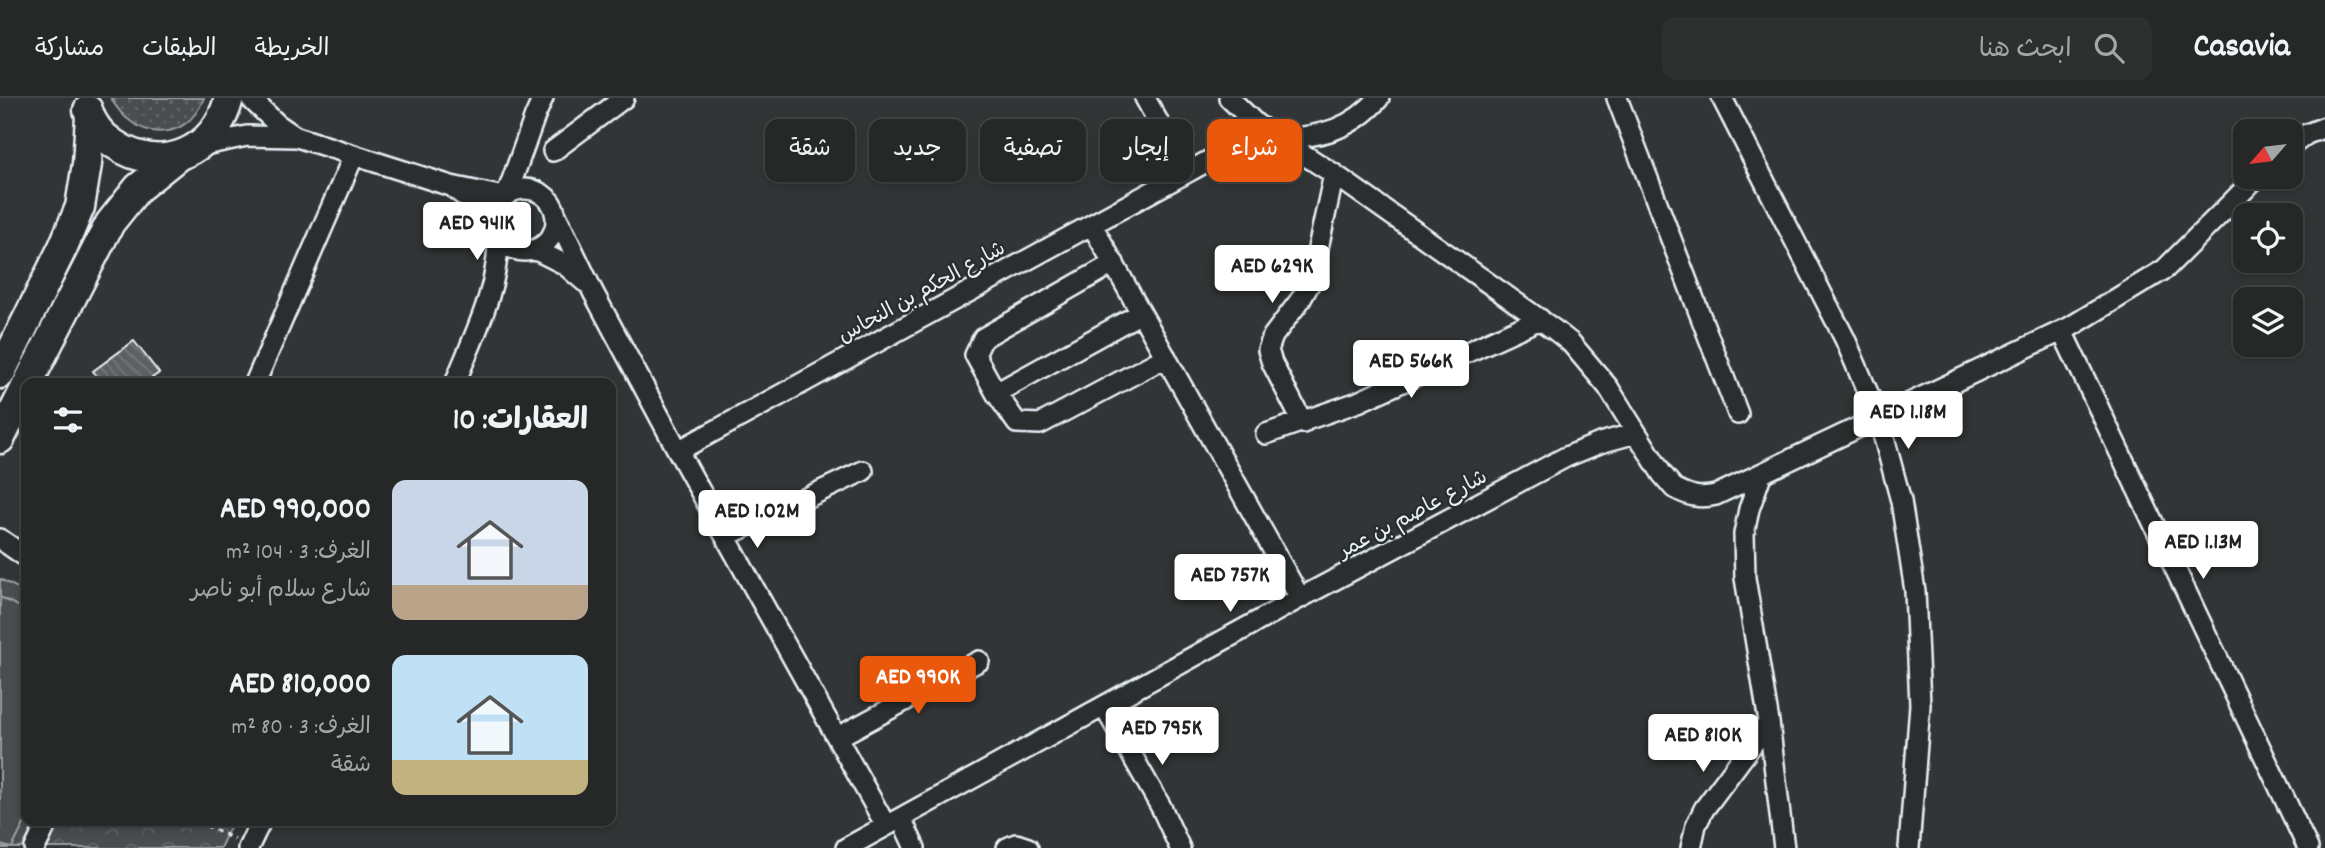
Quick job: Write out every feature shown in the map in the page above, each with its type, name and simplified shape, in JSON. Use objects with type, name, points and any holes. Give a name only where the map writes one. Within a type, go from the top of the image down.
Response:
[{"type":"highway","points":[[31,378],[110,223],[138,188],[214,132],[226,113],[229,98]]},
{"type":"highway","points":[[87,107],[105,138],[127,153],[152,159],[188,152]]},
{"type":"highway","points":[[0,374],[73,228],[85,186],[87,107]]},
{"type":"highway","points":[[0,439],[21,397]]},
{"type":"street","points":[[250,98],[277,124],[297,137],[451,186],[506,196]]},
{"type":"street","points":[[506,196],[543,98]]},
{"type":"street","points":[[553,151],[622,98]]},
{"type":"street","points":[[1145,98],[1157,119]]},
{"type":"street","points":[[1229,98],[1251,119]]},
{"type":"street","name":"شارع الحكم بن النحاس","points":[[1302,138],[1332,131],[1362,114],[1379,98]]},
{"type":"street","points":[[1616,98],[1738,414]]},
{"type":"street","points":[[1722,98],[1845,339],[1879,419],[1901,501],[1915,591],[1920,705],[1909,848]]},
{"type":"street","points":[[2303,137],[2325,127]]},
{"type":"street","points":[[188,152],[247,136],[297,137]]},
{"type":"street","points":[[525,146],[538,192]]},
{"type":"street","points":[[1302,153],[1540,319],[1584,356],[1608,387],[1674,488],[1688,496],[1702,498],[1716,495],[1761,475],[2062,331],[2165,269],[2245,189]]},
{"type":"street","points":[[257,378],[354,155]]},
{"type":"street","points":[[1303,422],[1269,357],[1268,350],[1273,337],[1311,281],[1334,174]]},
{"type":"street","name":"شارع الحكم بن النحاس","points":[[678,451],[1168,182]]},
{"type":"street","points":[[451,186],[481,209],[505,245],[515,250],[531,251],[564,264],[580,276],[593,292]]},
{"type":"street","points":[[457,378],[492,290],[498,255],[498,204],[506,196],[523,189],[538,192],[546,198],[555,214],[593,292],[678,451],[838,737],[893,822],[915,848]]},
{"type":"street","points":[[492,290],[531,251],[546,244],[556,225],[555,214]]},
{"type":"street","points":[[1092,225],[1300,598]]},
{"type":"street","points":[[1114,264],[983,338],[975,355],[996,393],[1017,424],[1040,424],[1166,357]]},
{"type":"street","points":[[996,393],[1141,313]]},
{"type":"street","points":[[1266,433],[1358,402],[1540,319]]},
{"type":"street","points":[[2062,331],[2308,848]]},
{"type":"street","name":"شارع عاصم بن عمر","points":[[846,848],[1300,598],[1566,457],[1600,443],[1636,433]]},
{"type":"street","points":[[726,536],[863,471]]},
{"type":"street","points":[[1761,475],[1749,509],[1743,555],[1747,596],[1769,722],[1784,848]]},
{"type":"street","points":[[0,539],[21,554]]},
{"type":"street","points":[[0,551],[21,556]]},
{"type":"street","points":[[838,737],[979,660]]},
{"type":"street","points":[[1104,706],[1161,807],[1180,848]]},
{"type":"street","points":[[1691,848],[1696,825],[1704,809],[1769,722]]},
{"type":"street","points":[[35,848],[46,826]]},
{"type":"street","points":[[248,847],[258,826]]},
{"type":"street","points":[[1007,848],[1016,844],[1028,848]]},
{"type":"path","points":[[207,826],[248,847]]},
{"type":"green space","points":[[111,98],[204,98],[195,114],[185,124],[159,132],[132,122]]},
{"type":"green space","points":[[0,579],[21,590],[21,826],[231,826],[220,848],[0,848]]},
{"type":"green space","points":[[0,597],[21,608],[23,826],[12,848],[0,845]]},
{"type":"building","points":[[134,341],[159,373],[152,378],[98,378],[93,371]]}]
